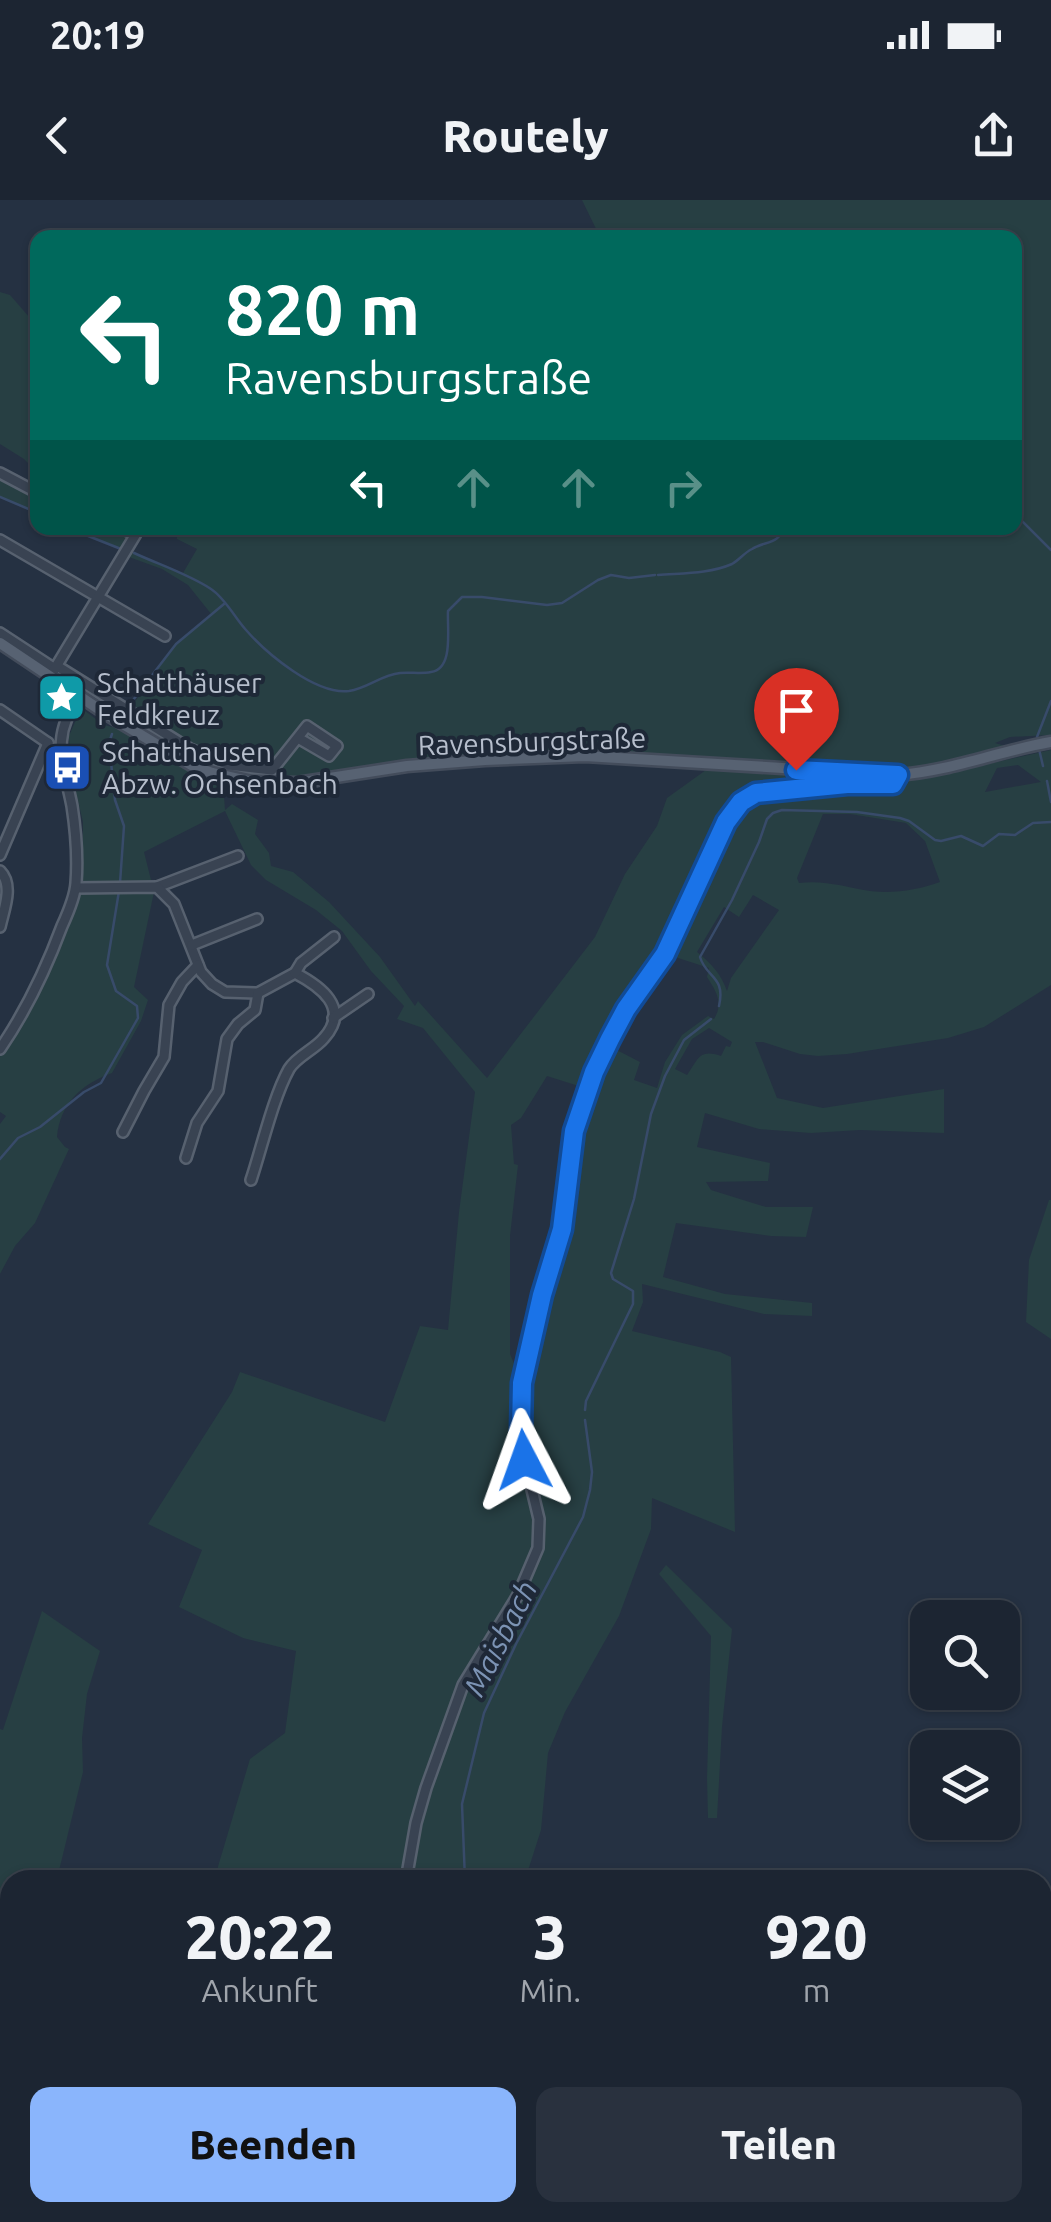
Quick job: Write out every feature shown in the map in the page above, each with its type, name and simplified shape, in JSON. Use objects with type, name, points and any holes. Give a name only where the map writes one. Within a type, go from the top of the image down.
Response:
[{"type":"main road","points":[[0,643],[54,671],[80,697]]},
{"type":"main road","name":"Ravensburgstraße","points":[[80,697],[194,766],[240,780],[275,783],[407,766],[584,756],[898,775],[936,771],[1051,742]]},
{"type":"street","points":[[0,473],[30,489]]},
{"type":"street","points":[[54,671],[135,535]]},
{"type":"street","points":[[0,540],[165,636]]},
{"type":"street","points":[[0,633],[54,671],[190,750],[229,765],[272,770],[298,738]]},
{"type":"street","points":[[0,1049],[48,964],[76,888],[78,845],[62,770],[61,742],[68,713],[80,697]]},
{"type":"street","points":[[0,710],[48,743],[61,742]]},
{"type":"street","points":[[0,854],[48,743]]},
{"type":"street","points":[[408,1870],[426,1788],[463,1685],[518,1595],[538,1548],[538,1512],[523,1452],[522,1383],[562,1229],[572,1140],[594,1072],[626,1009],[665,954],[716,841],[741,802],[766,791],[893,784],[898,775]]},
{"type":"street","points":[[0,823],[11,827]]},
{"type":"street","points":[[76,888],[157,887],[238,856]]},
{"type":"street","points":[[0,871],[6,878],[8,892],[0,927]]},
{"type":"street","points":[[157,887],[174,904],[198,965],[212,984],[225,992],[258,993],[295,973],[301,963],[334,936]]},
{"type":"street","points":[[192,945],[257,919]]},
{"type":"street","points":[[124,1132],[164,1056],[169,1006],[182,982],[198,965]]},
{"type":"street","points":[[251,1180],[291,1065],[324,1038],[332,1025],[334,1010],[319,985],[295,973]]},
{"type":"street","points":[[186,1158],[198,1123],[218,1092],[227,1039],[255,1010],[258,993]]},
{"type":"street","points":[[333,1018],[368,994]]},
{"type":"green space","points":[[582,200],[1051,200],[1051,735],[1010,737],[995,743],[1005,746],[904,771],[652,754],[496,753],[295,778],[222,771],[185,755],[123,719],[175,644],[212,615],[188,585],[87,535],[125,535],[135,540],[132,552],[183,573],[197,549],[177,539],[177,535],[1022,535],[1022,230],[597,230]]},
{"type":"green space","points":[[0,292],[10,295],[30,318],[30,465],[0,444]]},
{"type":"green space","points":[[0,478],[30,493],[30,510],[0,497]]},
{"type":"green space","points":[[81,708],[155,752],[223,783],[225,810],[232,804],[258,820],[255,834],[269,853],[271,866],[293,872],[329,902],[380,957],[415,1006],[418,1001],[487,1078],[595,937],[625,874],[657,826],[667,798],[706,770],[817,774],[799,784],[760,791],[767,797],[769,793],[867,786],[895,790],[908,778],[939,775],[1051,750],[1051,985],[984,1027],[948,1038],[818,1056],[755,1042],[777,1098],[823,1108],[944,1089],[944,1133],[759,1129],[705,1113],[697,1147],[770,1163],[768,1181],[706,1182],[711,1190],[766,1207],[813,1207],[806,1237],[676,1223],[663,1277],[725,1294],[812,1303],[812,1316],[764,1314],[642,1284],[643,1302],[632,1331],[731,1357],[735,1532],[652,1498],[651,1529],[619,1616],[565,1712],[548,1753],[541,1830],[528,1870],[411,1870],[424,1803],[448,1727],[477,1663],[541,1550],[541,1519],[524,1447],[523,1402],[562,1197],[582,1120],[609,1046],[640,1062],[634,1080],[657,1088],[665,1062],[682,1035],[708,1016],[714,1019],[717,1013],[718,997],[707,977],[709,968],[670,952],[732,815],[726,812],[660,953],[609,1034],[585,1088],[547,1076],[521,1118],[511,1125],[514,1164],[518,1165],[510,1236],[510,1354],[518,1373],[520,1455],[537,1516],[537,1539],[530,1563],[458,1688],[432,1757],[404,1870],[217,1870],[250,1759],[285,1733],[296,1651],[243,1638],[179,1607],[202,1550],[148,1524],[232,1392],[240,1372],[385,1422],[420,1326],[448,1330],[475,1092],[423,1028],[397,1019],[404,1006],[371,971],[342,931],[266,880],[251,865],[225,811],[144,852],[154,892],[134,987],[148,1000],[141,1021],[112,1073],[82,1089],[62,1115],[57,1137],[69,1149],[35,1223],[15,1246],[0,1274],[0,1124],[6,1116],[0,1112],[0,1055],[82,892],[83,822],[70,767],[69,736]],"holes":[[[1018,765],[1041,782],[985,792],[997,768]],[[823,814],[906,823],[925,841],[940,882],[905,891],[879,892],[826,883],[799,883],[797,878]],[[753,895],[779,910],[731,978],[727,991],[722,979],[697,952],[724,907],[739,917]],[[709,1028],[732,1042],[730,1047],[726,1046],[721,1056],[700,1056],[687,1075],[675,1069],[692,1039]]]},
{"type":"green space","points":[[1049,1200],[1051,1339],[1026,1322],[1029,1260]]},
{"type":"green space","points":[[666,1565],[732,1629],[717,1818],[708,1818],[711,1636],[659,1574]]},
{"type":"green space","points":[[42,1611],[100,1651],[87,1694],[83,1772],[59,1870],[0,1870],[0,1729],[3,1730]]},
{"type":"waterway","points":[[0,497],[30,510]]},
{"type":"waterway","points":[[1022,521],[1051,550]]},
{"type":"waterway","points":[[86,535],[121,549]]},
{"type":"waterway","points":[[658,575],[723,567],[780,535]]},
{"type":"waterway","points":[[134,553],[211,589],[255,640],[279,661],[307,680],[336,691],[356,689],[393,674],[438,669],[448,647],[448,611],[462,597],[547,605],[562,603],[611,575],[655,575]]},
{"type":"waterway","points":[[130,704],[176,644],[224,604]]},
{"type":"waterway","name":"Maisbach","points":[[1037,737],[1051,701]]},
{"type":"waterway","points":[[112,734],[109,743],[115,800],[124,826],[120,883]]},
{"type":"waterway","name":"Maisbach","points":[[1039,749],[1043,766]]},
{"type":"waterway","name":"Maisbach","points":[[1047,781],[1051,802]]},
{"type":"waterway","name":"Maisbach","points":[[719,1006],[718,983],[700,957],[773,813],[857,812],[900,818],[935,840],[961,836],[983,846],[999,834],[1015,835],[1033,823],[1051,822]]},
{"type":"waterway","points":[[0,1159],[18,1138],[101,1083],[138,1018],[137,1006],[116,991],[107,965],[119,891]]},
{"type":"waterway","name":"Maisbach","points":[[585,1410],[633,1304],[633,1291],[613,1279],[611,1273],[634,1199],[651,1114],[684,1040],[711,1019]]},
{"type":"waterway","name":"Maisbach","points":[[465,1870],[462,1804],[484,1713],[583,1517],[592,1472],[585,1420]]},
{"type":"place","name":"Schatthäuser Feldkreuz","points":[[62,698]]},
{"type":"place","name":"Schatthausen Abzw. Ochsenbach","points":[[67,767]]},
{"type":"route","points":[[524,1460],[522,1383],[562,1229],[574,1131],[610,1039],[665,954],[726,822],[741,802],[756,793],[847,784],[893,784],[898,775],[796,770]]}]
